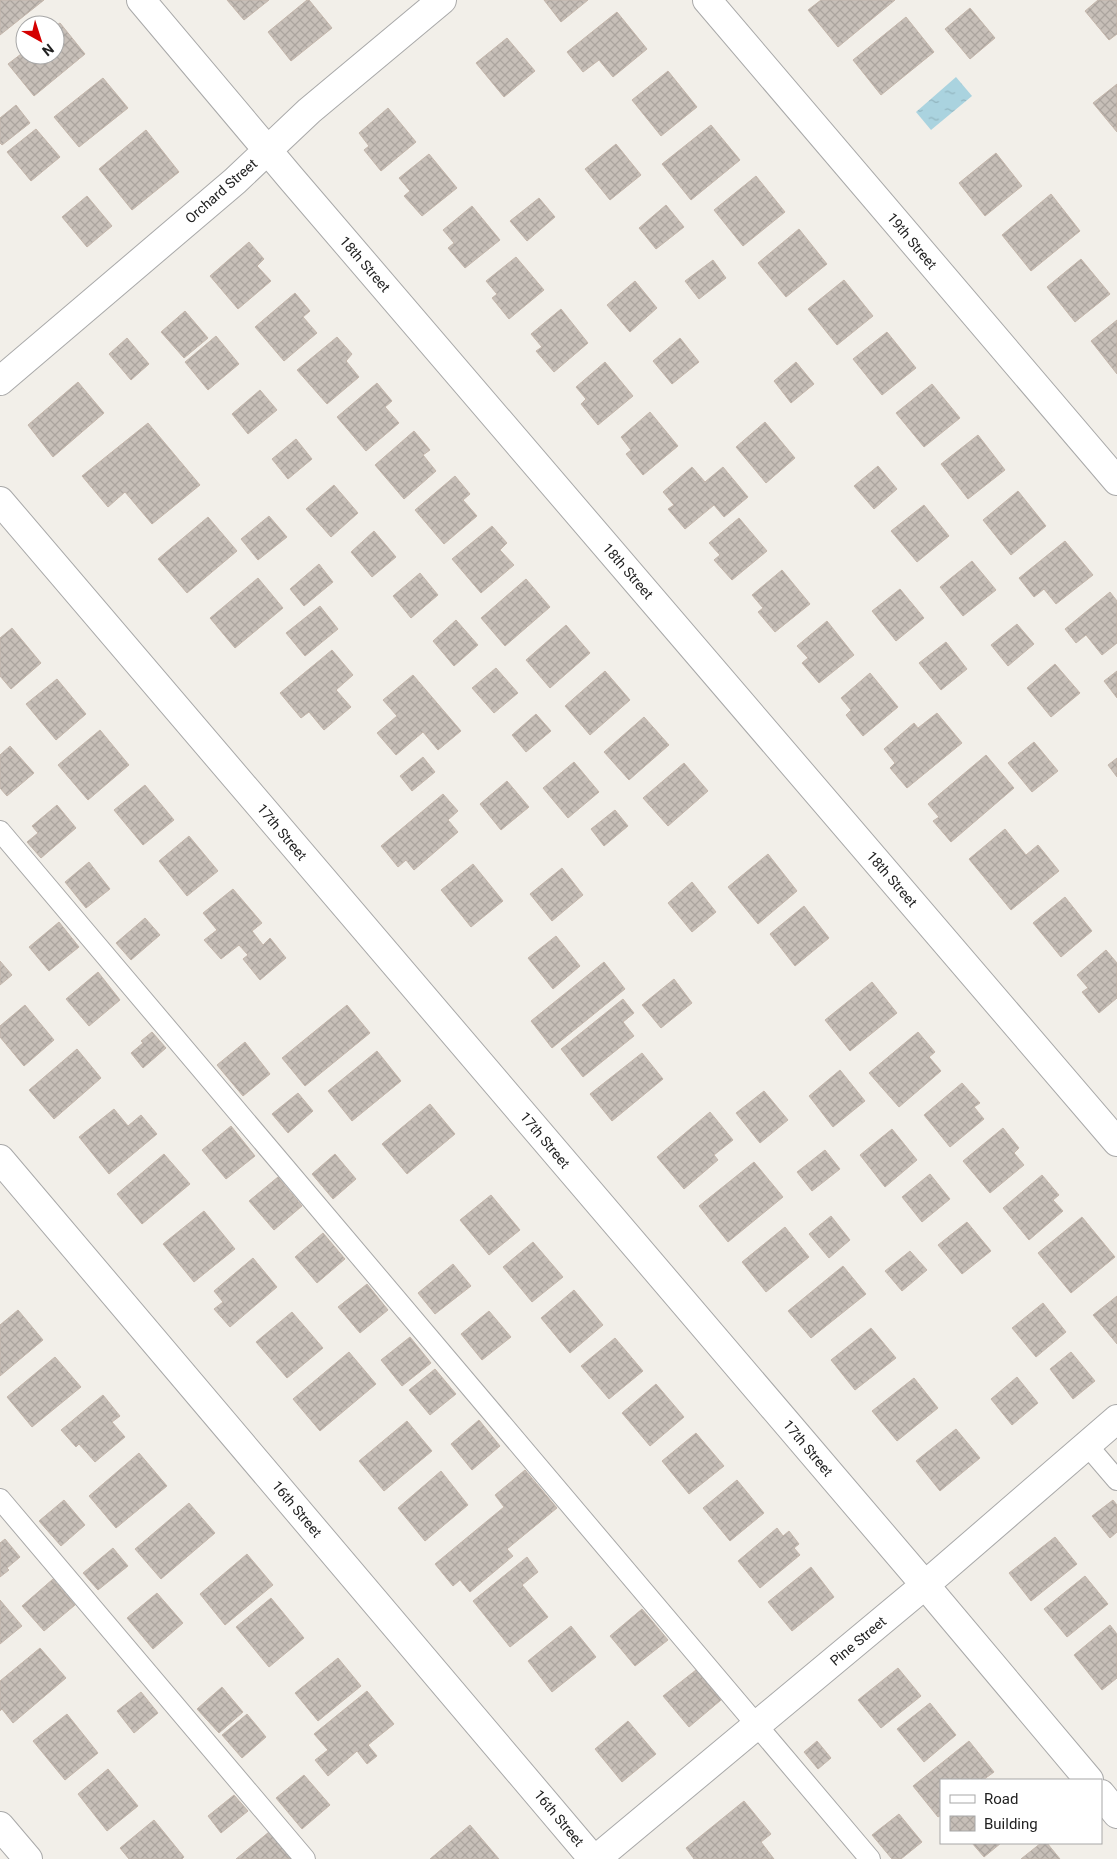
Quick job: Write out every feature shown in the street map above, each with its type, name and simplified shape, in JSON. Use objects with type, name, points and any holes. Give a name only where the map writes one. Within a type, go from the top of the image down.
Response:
[{"type":"street","name":"18th Street","points":[[141,0],[267,150],[1117,1142]]},
{"type":"street","name":"Orchard Street","points":[[0,381],[227,188],[309,111],[442,0]]},
{"type":"street","name":"19th Street","points":[[707,0],[1117,481]]},
{"type":"street","name":"17th Street","points":[[0,501],[925,1585],[1088,1779]]},
{"type":"street","name":"16th Street","points":[[0,1159],[595,1859]]},
{"type":"street","name":"Pine Street","points":[[595,1859],[925,1585],[1117,1418]]},
{"type":"street","points":[[1102,1795],[1117,1814]]},
{"type":"street","points":[[0,1826],[28,1859]]},
{"type":"lane","points":[[0,831],[870,1859]]},
{"type":"lane","points":[[1087,1445],[1117,1480]]},
{"type":"lane","points":[[0,1499],[305,1859]]},
{"type":"water","points":[[956,77],[972,96],[931,130],[916,112]]},
{"type":"building","points":[[0,0],[44,0],[25,15],[15,15],[15,23],[0,35]]},
{"type":"building","points":[[227,0],[269,0],[244,20]]},
{"type":"building","points":[[307,0],[332,28],[291,61],[268,32]]},
{"type":"building","points":[[544,0],[588,0],[561,22]]},
{"type":"building","points":[[821,0],[895,0],[838,47],[808,10]]},
{"type":"building","points":[[1098,0],[1117,0],[1117,34],[1109,40],[1085,11]]},
{"type":"building","points":[[970,8],[995,38],[970,59],[945,29]]},
{"type":"building","points":[[617,12],[647,49],[613,77],[599,60],[583,72],[567,52]]},
{"type":"building","points":[[906,17],[934,52],[881,95],[853,60]]},
{"type":"building","points":[[65,29],[85,54],[34,96],[8,64],[15,59],[15,65],[65,65]]},
{"type":"building","points":[[507,38],[535,71],[504,97],[476,63]]},
{"type":"building","points":[[668,71],[697,107],[661,136],[632,100]]},
{"type":"building","points":[[103,78],[128,108],[79,147],[54,117]]},
{"type":"building","points":[[1117,84],[1117,132],[1093,103]]},
{"type":"building","points":[[16,105],[30,123],[2,145],[0,143],[0,118]]},
{"type":"building","points":[[388,108],[416,142],[381,171],[364,150],[369,146],[359,133]]},
{"type":"building","points":[[711,125],[740,160],[691,200],[662,164]]},
{"type":"building","points":[[36,129],[60,157],[31,181],[7,152]]},
{"type":"building","points":[[146,130],[179,172],[132,210],[99,169]]},
{"type":"building","points":[[616,144],[641,175],[610,200],[585,169]]},
{"type":"building","points":[[996,153],[1022,186],[985,216],[959,183]]},
{"type":"building","points":[[429,154],[457,188],[422,216],[404,196],[410,191],[399,178]]},
{"type":"building","points":[[756,176],[785,212],[743,246],[714,210]]},
{"type":"building","points":[[1051,194],[1080,231],[1031,271],[1002,235]]},
{"type":"building","points":[[87,196],[112,226],[87,247],[62,217]]},
{"type":"building","points":[[539,198],[555,217],[527,241],[510,221]]},
{"type":"building","points":[[666,205],[684,227],[656,249],[639,228]]},
{"type":"building","points":[[472,206],[500,240],[465,268],[448,248],[454,243],[443,230]]},
{"type":"building","points":[[799,229],[827,264],[786,297],[758,263]]},
{"type":"building","points":[[249,242],[264,259],[257,266],[271,281],[238,309],[210,276]]},
{"type":"building","points":[[516,257],[544,290],[509,319],[492,298],[497,294],[486,281]]},
{"type":"building","points":[[1081,259],[1110,294],[1075,322],[1047,287]]},
{"type":"building","points":[[713,260],[726,278],[699,299],[685,281]]},
{"type":"building","points":[[844,280],[873,316],[837,345],[808,309]]},
{"type":"building","points":[[635,281],[657,308],[630,332],[607,305]]},
{"type":"building","points":[[295,293],[310,311],[303,317],[317,333],[284,361],[255,327]]},
{"type":"building","points":[[561,309],[588,343],[554,372],[536,351],[542,347],[531,334]]},
{"type":"building","points":[[185,311],[208,338],[184,358],[161,332]]},
{"type":"building","points":[[1117,320],[1117,374],[1091,341]]},
{"type":"building","points":[[887,332],[916,368],[882,395],[853,359]]},
{"type":"building","points":[[216,336],[239,364],[208,390],[185,362]]},
{"type":"building","points":[[337,337],[352,354],[346,361],[359,377],[327,404],[297,370]]},
{"type":"building","points":[[127,338],[149,364],[131,380],[109,354]]},
{"type":"building","points":[[680,338],[699,362],[672,384],[653,361]]},
{"type":"building","points":[[605,362],[633,396],[598,425],[581,404],[586,399],[576,387]]},
{"type":"building","points":[[796,362],[814,384],[791,403],[774,381]]},
{"type":"building","points":[[78,382],[104,413],[53,457],[28,425]]},
{"type":"building","points":[[377,383],[392,401],[385,407],[399,423],[366,451],[337,417]]},
{"type":"building","points":[[932,384],[960,418],[924,447],[896,413]]},
{"type":"building","points":[[260,390],[277,410],[248,434],[232,414]]},
{"type":"building","points":[[650,412],[678,446],[643,475],[626,454],[631,450],[621,437]]},
{"type":"building","points":[[765,422],[795,458],[766,483],[736,447]]},
{"type":"building","points":[[148,423],[200,485],[152,524],[125,492],[108,507],[82,476]]},
{"type":"building","points":[[414,431],[430,450],[423,455],[436,471],[404,499],[375,465]]},
{"type":"building","points":[[978,435],[1005,470],[968,499],[941,464]]},
{"type":"building","points":[[296,439],[312,459],[288,479],[272,459]]},
{"type":"building","points":[[878,466],[897,489],[874,509],[854,486]]},
{"type":"building","points":[[692,467],[705,482],[723,467],[748,497],[724,517],[714,505],[685,529],[668,509],[674,505],[663,492]]},
{"type":"building","points":[[455,476],[470,494],[463,500],[477,516],[444,544],[415,510]]},
{"type":"building","points":[[334,485],[358,513],[331,537],[306,509]]},
{"type":"building","points":[[1018,491],[1046,526],[1011,555],[983,520]]},
{"type":"building","points":[[924,505],[949,536],[917,562],[891,531]]},
{"type":"building","points":[[269,516],[287,537],[258,560],[241,539]]},
{"type":"building","points":[[208,517],[237,551],[187,593],[158,559]]},
{"type":"building","points":[[739,518],[767,551],[732,580],[714,560],[720,555],[709,543]]},
{"type":"building","points":[[492,526],[507,543],[500,550],[514,565],[481,593],[452,559]]},
{"type":"building","points":[[374,531],[396,557],[372,577],[351,552]]},
{"type":"building","points":[[1065,541],[1093,575],[1056,604],[1044,589],[1034,597],[1019,578]]},
{"type":"building","points":[[972,561],[996,590],[963,616],[940,587]]},
{"type":"building","points":[[319,564],[333,582],[304,606],[290,589]]},
{"type":"building","points":[[782,570],[810,604],[775,632],[758,612],[763,608],[752,595]]},
{"type":"building","points":[[420,573],[438,595],[411,618],[393,596]]},
{"type":"building","points":[[258,578],[283,608],[235,648],[210,618]]},
{"type":"building","points":[[526,579],[550,607],[505,646],[481,618]]},
{"type":"building","points":[[900,589],[924,618],[896,641],[872,611]]},
{"type":"building","points":[[1110,592],[1117,601],[1117,643],[1102,655],[1086,635],[1076,643],[1065,629]]},
{"type":"building","points":[[320,606],[338,629],[305,656],[286,633]]},
{"type":"building","points":[[456,620],[478,645],[454,666],[433,641]]},
{"type":"building","points":[[827,621],[854,655],[819,683],[802,663],[808,658],[797,646]]},
{"type":"building","points":[[1017,624],[1034,644],[1008,666],[991,645]]},
{"type":"building","points":[[566,625],[590,653],[550,688],[526,660]]},
{"type":"building","points":[[12,628],[41,663],[11,689],[0,676],[0,638]]},
{"type":"building","points":[[946,642],[967,669],[941,690],[919,663]]},
{"type":"building","points":[[332,650],[353,675],[336,690],[351,707],[324,730],[309,712],[301,718],[280,693]]},
{"type":"building","points":[[1055,664],[1080,693],[1051,717],[1027,688]]},
{"type":"building","points":[[496,668],[518,693],[494,713],[472,688]]},
{"type":"building","points":[[605,671],[630,700],[590,735],[565,706]]},
{"type":"building","points":[[1117,671],[1117,698],[1104,681]]},
{"type":"building","points":[[870,673],[898,707],[863,736],[846,715],[851,710],[841,698]]},
{"type":"building","points":[[413,675],[461,731],[438,750],[423,732],[396,755],[377,733],[397,716],[383,700]]},
{"type":"building","points":[[57,679],[86,714],[56,740],[26,704]]},
{"type":"building","points":[[937,713],[962,743],[907,788],[890,768],[895,763],[884,749],[914,723],[918,728]]},
{"type":"building","points":[[536,714],[551,731],[526,752],[512,735]]},
{"type":"building","points":[[644,717],[669,745],[629,780],[604,752]]},
{"type":"building","points":[[100,730],[129,765],[88,800],[58,765]]},
{"type":"building","points":[[1034,742],[1058,771],[1032,792],[1008,763]]},
{"type":"building","points":[[10,746],[34,773],[7,796],[0,788],[0,755]]},
{"type":"building","points":[[986,755],[1014,788],[951,842],[933,821],[939,817],[928,804]]},
{"type":"building","points":[[423,757],[435,772],[412,791],[400,776]]},
{"type":"building","points":[[1117,758],[1117,777],[1108,765]]},
{"type":"building","points":[[574,762],[599,792],[568,818],[543,788]]},
{"type":"building","points":[[684,763],[708,791],[668,826],[643,798]]},
{"type":"building","points":[[507,781],[529,807],[501,830],[480,804]]},
{"type":"building","points":[[145,785],[174,820],[143,845],[114,810]]},
{"type":"building","points":[[443,794],[458,811],[448,820],[458,832],[414,870],[406,860],[398,867],[381,846]]},
{"type":"building","points":[[57,805],[76,828],[41,858],[27,842],[38,833],[32,826]]},
{"type":"building","points":[[615,810],[628,826],[604,846],[591,829]]},
{"type":"building","points":[[1005,829],[1026,855],[1038,845],[1059,871],[1011,910],[969,859]]},
{"type":"building","points":[[189,836],[218,871],[187,896],[159,861]]},
{"type":"building","points":[[768,854],[797,891],[758,924],[728,887]]},
{"type":"building","points":[[89,862],[110,889],[86,908],[65,882]]},
{"type":"building","points":[[473,864],[503,901],[471,927],[441,890]]},
{"type":"building","points":[[562,868],[583,895],[552,921],[530,894]]},
{"type":"building","points":[[692,882],[716,912],[692,932],[668,903]]},
{"type":"building","points":[[233,889],[262,923],[252,931],[263,945],[270,938],[286,958],[260,980],[243,959],[248,955],[239,945],[221,959],[204,940],[217,930],[203,913]]},
{"type":"building","points":[[1065,897],[1092,931],[1061,957],[1033,923]]},
{"type":"building","points":[[804,906],[829,938],[795,966],[770,934]]},
{"type":"building","points":[[145,918],[160,935],[131,960],[116,943]]},
{"type":"building","points":[[59,922],[79,947],[49,971],[29,947]]},
{"type":"building","points":[[556,936],[580,966],[553,989],[528,958]]},
{"type":"building","points":[[1106,950],[1117,963],[1117,998],[1099,1013],[1082,992],[1088,988],[1077,975]]},
{"type":"building","points":[[0,961],[12,975],[0,985]]},
{"type":"building","points":[[604,962],[625,989],[552,1048],[531,1021]]},
{"type":"building","points":[[98,972],[120,1000],[89,1026],[66,999]]},
{"type":"building","points":[[674,979],[692,1003],[661,1028],[642,1005]]},
{"type":"building","points":[[872,982],[897,1013],[850,1051],[825,1020]]},
{"type":"building","points":[[623,999],[634,1013],[623,1022],[634,1036],[583,1077],[561,1049]]},
{"type":"building","points":[[25,1005],[54,1040],[24,1066],[0,1037],[0,1026]]},
{"type":"building","points":[[347,1005],[370,1033],[305,1086],[282,1058]]},
{"type":"building","points":[[152,1032],[166,1048],[143,1068],[131,1053]]},
{"type":"building","points":[[918,1032],[935,1052],[929,1057],[941,1071],[899,1107],[869,1073]]},
{"type":"building","points":[[245,1042],[270,1074],[243,1096],[217,1065]]},
{"type":"building","points":[[77,1049],[101,1078],[54,1119],[29,1090]]},
{"type":"building","points":[[377,1051],[401,1081],[352,1121],[328,1091]]},
{"type":"building","points":[[642,1053],[663,1079],[612,1121],[590,1094]]},
{"type":"building","points":[[840,1070],[865,1101],[833,1127],[809,1096]]},
{"type":"building","points":[[962,1083],[980,1103],[974,1107],[984,1119],[950,1147],[924,1115]]},
{"type":"building","points":[[764,1091],[788,1120],[760,1143],[736,1113]]},
{"type":"building","points":[[298,1093],[313,1111],[288,1133],[272,1114]]},
{"type":"building","points":[[430,1104],[455,1134],[407,1174],[382,1144]]},
{"type":"building","points":[[114,1109],[128,1126],[141,1115],[157,1134],[109,1174],[79,1137]]},
{"type":"building","points":[[710,1112],[733,1140],[714,1155],[718,1160],[684,1189],[657,1157]]},
{"type":"building","points":[[231,1126],[255,1156],[226,1179],[202,1150]]},
{"type":"building","points":[[1003,1128],[1019,1148],[1014,1153],[1024,1165],[990,1193],[963,1161]]},
{"type":"building","points":[[892,1129],[917,1160],[885,1187],[860,1155]]},
{"type":"building","points":[[825,1150],[840,1169],[812,1191],[797,1172]]},
{"type":"building","points":[[164,1154],[190,1184],[142,1224],[117,1194]]},
{"type":"building","points":[[335,1154],[356,1179],[333,1199],[312,1174]]},
{"type":"building","points":[[754,1162],[783,1197],[728,1242],[699,1206]]},
{"type":"building","points":[[930,1174],[950,1199],[922,1222],[902,1197]]},
{"type":"building","points":[[1042,1175],[1059,1195],[1053,1200],[1063,1211],[1029,1240],[1003,1208]]},
{"type":"building","points":[[278,1177],[302,1206],[274,1230],[249,1201]]},
{"type":"building","points":[[491,1195],[520,1230],[489,1255],[460,1220]]},
{"type":"building","points":[[204,1211],[235,1249],[194,1282],[163,1244]]},
{"type":"building","points":[[831,1216],[850,1240],[829,1258],[809,1234]]},
{"type":"building","points":[[1082,1217],[1115,1257],[1071,1293],[1038,1253]]},
{"type":"building","points":[[967,1222],[991,1251],[962,1274],[938,1245]]},
{"type":"building","points":[[785,1227],[809,1257],[766,1292],[742,1262]]},
{"type":"building","points":[[323,1233],[345,1259],[317,1283],[295,1257]]},
{"type":"building","points":[[533,1242],[563,1277],[532,1302],[503,1267]]},
{"type":"building","points":[[910,1251],[927,1270],[902,1291],[885,1271]]},
{"type":"building","points":[[253,1258],[277,1287],[230,1327],[214,1309],[223,1302],[214,1291]]},
{"type":"building","points":[[453,1264],[471,1286],[435,1314],[418,1293]]},
{"type":"building","points":[[843,1266],[866,1294],[811,1338],[788,1311]]},
{"type":"building","points":[[367,1284],[388,1310],[360,1333],[338,1307]]},
{"type":"building","points":[[574,1290],[603,1325],[570,1353],[541,1318]]},
{"type":"building","points":[[1117,1296],[1117,1344],[1093,1315]]},
{"type":"building","points":[[1043,1303],[1066,1332],[1036,1357],[1012,1328]]},
{"type":"building","points":[[18,1310],[43,1340],[0,1376],[0,1325]]},
{"type":"building","points":[[489,1311],[511,1337],[482,1360],[461,1334]]},
{"type":"building","points":[[292,1312],[323,1348],[287,1378],[256,1342]]},
{"type":"building","points":[[871,1328],[896,1358],[855,1390],[831,1360]]},
{"type":"building","points":[[410,1337],[431,1363],[402,1386],[381,1360]]},
{"type":"building","points":[[615,1338],[643,1371],[609,1399],[581,1366]]},
{"type":"building","points":[[349,1352],[376,1384],[320,1431],[293,1399]]},
{"type":"building","points":[[1071,1352],[1095,1381],[1073,1399],[1050,1369]]},
{"type":"building","points":[[55,1357],[81,1387],[32,1427],[7,1397]]},
{"type":"building","points":[[435,1369],[456,1394],[430,1415],[409,1390]]},
{"type":"building","points":[[1017,1377],[1038,1403],[1012,1425],[991,1399]]},
{"type":"building","points":[[914,1378],[938,1408],[897,1441],[872,1411]]},
{"type":"building","points":[[656,1384],[684,1417],[650,1446],[622,1413]]},
{"type":"building","points":[[103,1395],[120,1416],[112,1422],[125,1437],[95,1462],[79,1444],[76,1447],[61,1430]]},
{"type":"building","points":[[479,1420],[500,1446],[472,1470],[451,1444]]},
{"type":"building","points":[[407,1421],[432,1451],[384,1491],[359,1461]]},
{"type":"building","points":[[956,1429],[980,1458],[940,1491],[916,1461]]},
{"type":"building","points":[[696,1433],[724,1466],[689,1494],[662,1461]]},
{"type":"building","points":[[139,1453],[167,1486],[116,1528],[89,1496]]},
{"type":"building","points":[[525,1470],[557,1508],[507,1549],[513,1556],[470,1592],[460,1580],[453,1586],[435,1564],[504,1507],[495,1495]]},
{"type":"building","points":[[441,1471],[468,1505],[425,1541],[398,1508]]},
{"type":"building","points":[[737,1480],[764,1513],[730,1541],[703,1508]]},
{"type":"building","points":[[64,1500],[85,1525],[61,1546],[39,1521]]},
{"type":"building","points":[[1113,1500],[1117,1505],[1117,1532],[1110,1538],[1092,1516]]},
{"type":"building","points":[[189,1503],[215,1533],[161,1579],[135,1549]]},
{"type":"building","points":[[777,1528],[783,1536],[789,1531],[799,1544],[794,1548],[800,1555],[760,1588],[738,1561]]},
{"type":"building","points":[[1055,1537],[1077,1564],[1031,1601],[1009,1573]]},
{"type":"building","points":[[5,1539],[20,1557],[0,1577],[0,1543]]},
{"type":"building","points":[[113,1548],[128,1566],[98,1590],[83,1573]]},
{"type":"building","points":[[247,1554],[273,1585],[225,1625],[200,1594]]},
{"type":"building","points":[[527,1557],[538,1572],[522,1585],[548,1617],[510,1647],[473,1601]]},
{"type":"building","points":[[811,1567],[834,1597],[792,1631],[768,1602]]},
{"type":"building","points":[[1085,1576],[1108,1604],[1067,1637],[1044,1609]]},
{"type":"building","points":[[53,1579],[75,1605],[44,1631],[22,1606]]},
{"type":"building","points":[[157,1593],[183,1623],[153,1649],[127,1618]]},
{"type":"building","points":[[271,1598],[304,1638],[269,1667],[236,1627]]},
{"type":"building","points":[[0,1600],[22,1626],[0,1644]]},
{"type":"building","points":[[642,1609],[668,1640],[635,1666],[610,1636]]},
{"type":"building","points":[[1110,1625],[1117,1634],[1117,1678],[1102,1690],[1074,1655]]},
{"type":"building","points":[[571,1626],[596,1657],[552,1692],[528,1661]]},
{"type":"building","points":[[40,1648],[66,1678],[13,1723],[2,1709],[0,1711],[0,1681]]},
{"type":"building","points":[[338,1658],[361,1686],[318,1721],[295,1693]]},
{"type":"building","points":[[898,1668],[921,1696],[881,1728],[858,1700]]},
{"type":"building","points":[[696,1670],[721,1700],[689,1727],[663,1696]]},
{"type":"building","points":[[222,1687],[243,1712],[219,1733],[197,1709]]},
{"type":"building","points":[[367,1691],[394,1724],[368,1745],[377,1756],[367,1764],[357,1751],[328,1776],[315,1760],[328,1750],[314,1734]]},
{"type":"building","points":[[141,1692],[158,1713],[134,1733],[117,1711]]},
{"type":"building","points":[[930,1703],[956,1735],[924,1762],[897,1729]]},
{"type":"building","points":[[67,1714],[98,1753],[65,1780],[33,1741]]},
{"type":"building","points":[[247,1714],[266,1737],[242,1758],[222,1735]]},
{"type":"building","points":[[628,1721],[656,1754],[622,1782],[595,1749]]},
{"type":"building","points":[[817,1741],[831,1758],[818,1769],[804,1752]]},
{"type":"building","points":[[969,1741],[994,1772],[984,1779],[940,1779],[940,1816],[938,1817],[913,1786]]},
{"type":"building","points":[[108,1769],[138,1806],[107,1831],[78,1794]]},
{"type":"building","points":[[304,1775],[330,1805],[302,1829],[276,1798]]},
{"type":"building","points":[[234,1795],[248,1811],[221,1833],[208,1816]]},
{"type":"building","points":[[744,1801],[771,1834],[761,1842],[774,1859],[694,1859],[686,1848]]},
{"type":"building","points":[[899,1814],[922,1842],[901,1859],[892,1859],[872,1835]]},
{"type":"building","points":[[154,1820],[184,1857],[182,1859],[129,1859],[120,1848]]},
{"type":"building","points":[[470,1825],[499,1859],[430,1859]]},
{"type":"building","points":[[269,1832],[291,1859],[236,1859]]},
{"type":"building","points":[[973,1844],[1000,1844],[984,1857]]},
{"type":"building","points":[[1040,1844],[1048,1844],[1060,1859],[1021,1859]]}]
